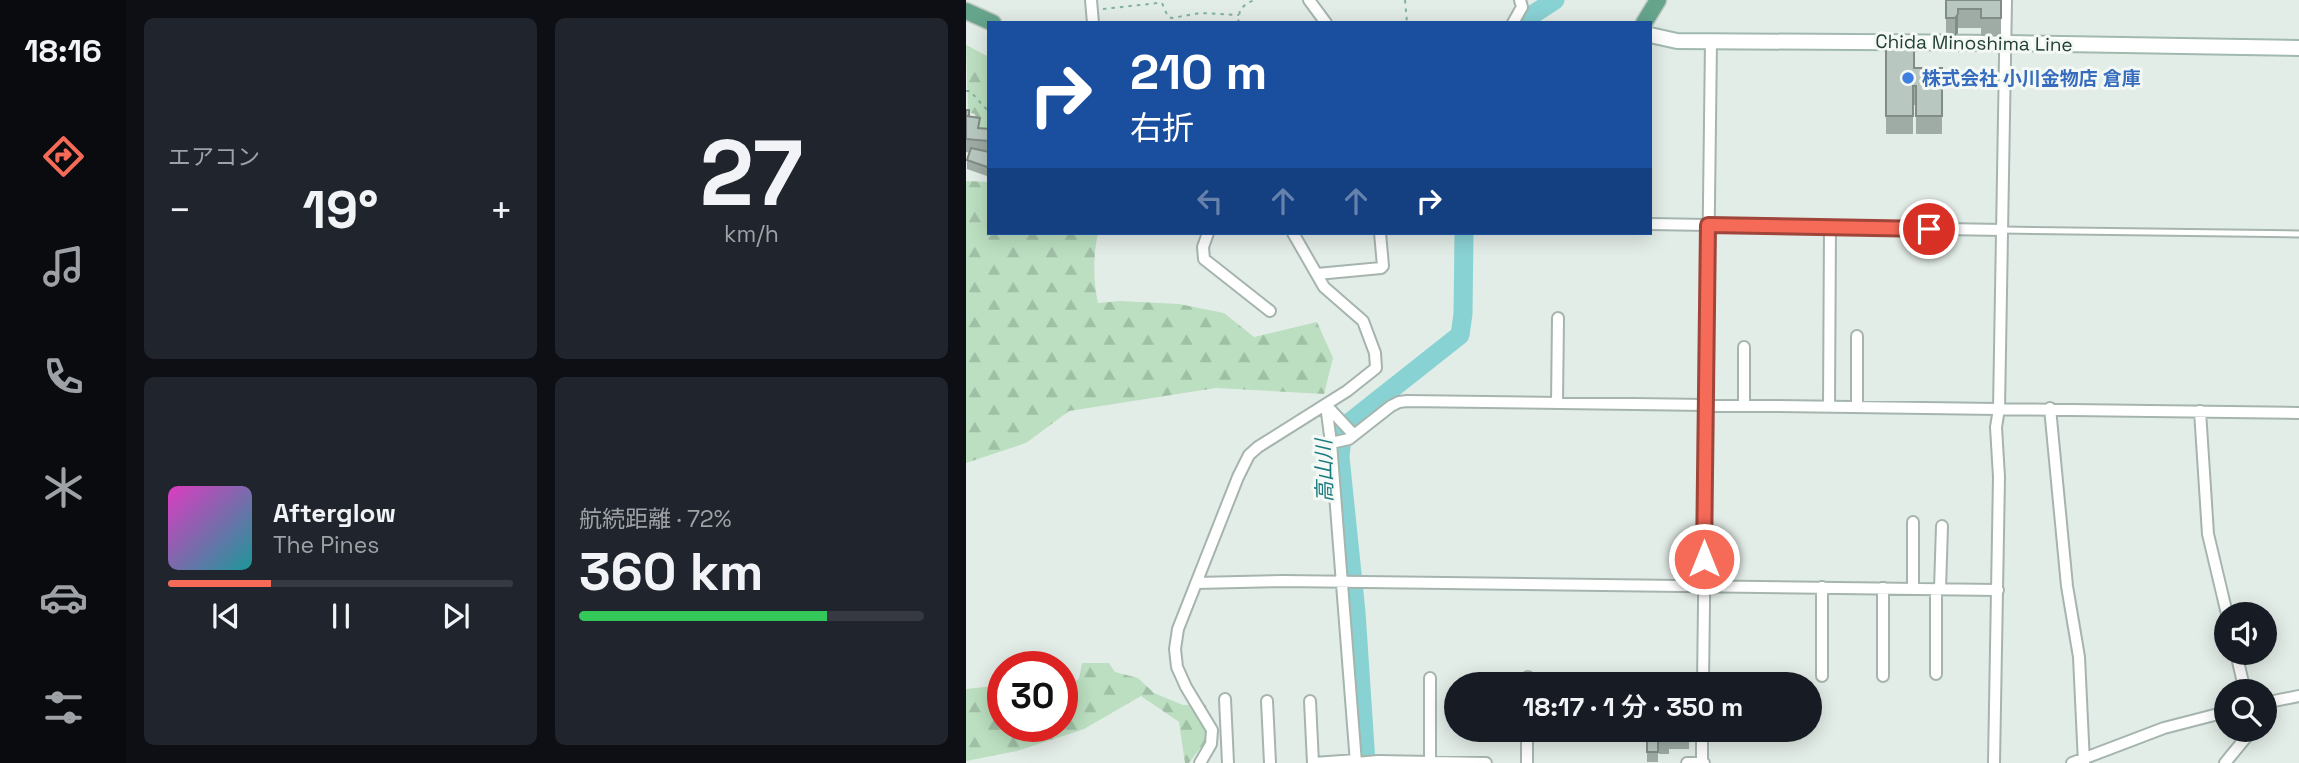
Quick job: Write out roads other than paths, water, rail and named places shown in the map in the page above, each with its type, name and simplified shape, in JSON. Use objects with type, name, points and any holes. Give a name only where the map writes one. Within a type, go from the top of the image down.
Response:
[{"type":"main road","points":[[1645,21],[1658,0]]},
{"type":"main road","points":[[966,11],[988,21]]},
{"type":"main road","name":"Chida Minoshima Line","points":[[1652,36],[1666,40],[1711,41],[2299,48]]},
{"type":"street","points":[[1309,0],[1325,21]]},
{"type":"street","points":[[1514,21],[1522,7],[1520,0]]},
{"type":"street","points":[[1994,763],[1999,477],[1996,422],[1999,409],[2006,0]]},
{"type":"street","points":[[1703,672],[1711,41]]},
{"type":"street","points":[[1652,224],[2003,230]]},
{"type":"street","points":[[1829,407],[1830,227]]},
{"type":"street","points":[[1207,235],[1203,247],[1204,259],[1270,311]]},
{"type":"street","points":[[1200,763],[1210,744],[1212,730],[1186,687],[1175,657],[1178,629],[1238,477],[1250,455],[1270,438],[1326,405],[1372,372],[1376,362],[1363,321],[1324,287],[1294,235]]},
{"type":"street","points":[[1317,274],[1381,268],[1380,235]]},
{"type":"street","points":[[1557,403],[1559,318]]},
{"type":"street","points":[[1857,337],[1857,407]]},
{"type":"street","points":[[1744,347],[1744,405]]},
{"type":"street","points":[[1331,443],[1346,441],[1399,402],[2299,413]]},
{"type":"street","points":[[1326,405],[1354,435]]},
{"type":"street","points":[[1326,405],[1356,762]]},
{"type":"street","points":[[2050,408],[2067,586],[2079,657],[2084,761]]},
{"type":"street","points":[[2200,411],[2208,534],[2224,602]]},
{"type":"street","points":[[1913,522],[1913,589]]},
{"type":"street","points":[[1936,674],[1942,526]]},
{"type":"street","points":[[1196,583],[1342,581],[1998,590]]},
{"type":"street","points":[[1822,587],[1822,672]]},
{"type":"street","points":[[1883,588],[1883,676]]},
{"type":"street","points":[[1430,678],[1430,762]]},
{"type":"street","points":[[2277,700],[2299,696]]},
{"type":"street","points":[[1225,699],[1228,763]]},
{"type":"street","points":[[1267,701],[1270,763]]},
{"type":"street","points":[[1310,701],[1313,763],[1486,763]]},
{"type":"street","points":[[2072,763],[2084,761],[2164,728],[2214,715]]},
{"type":"street","points":[[1527,742],[1527,763]]},
{"type":"street","points":[[1687,763],[1703,763],[1703,742]]},
{"type":"street","points":[[2225,763],[2242,742]]},
{"type":"lane","points":[[2003,230],[2299,234]]},
{"type":"waterway","name":"高山川","points":[[1527,21],[1555,0]]},
{"type":"waterway","name":"高山川","points":[[1366,763],[1356,612],[1340,457],[1342,436],[1350,422],[1460,335],[1463,314],[1464,235]]},
{"type":"place","name":"株式会社 小川金物店 倉庫","points":[[1908,78]]}]
